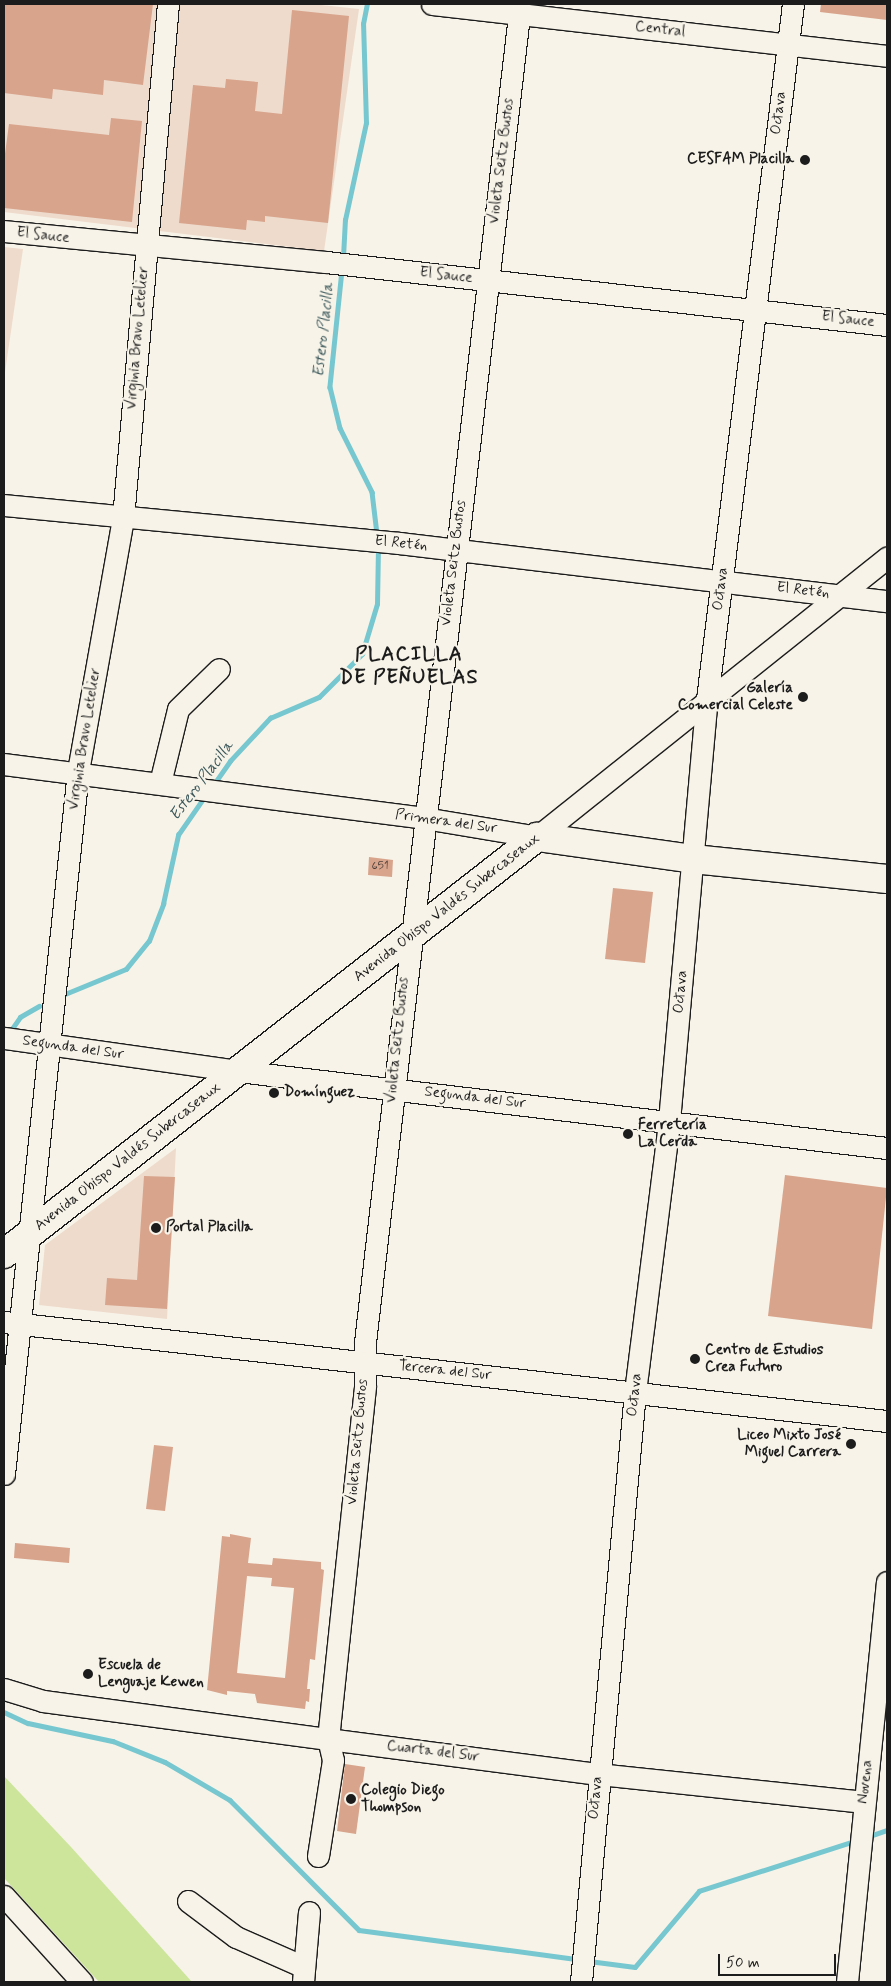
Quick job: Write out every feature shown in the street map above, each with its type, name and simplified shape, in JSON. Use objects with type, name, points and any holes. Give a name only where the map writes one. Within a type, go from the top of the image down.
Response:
[{"type":"main road","name":"Primera del Sur","points":[[537,837],[693,859],[887,879]]},
{"type":"main road","name":"Avenida Obispo Valdés Subercaseaux","points":[[4,1254],[537,837]]},
{"type":"street","name":"Virginia Bravo Letelier","points":[[4,1474],[12,1323],[29,1234],[42,1043],[78,771],[123,518],[168,4]]},
{"type":"street","name":"Central","points":[[432,4],[529,12],[887,56]]},
{"type":"street","name":"Octava","points":[[581,1978],[598,1774],[635,1392],[669,1121],[707,699],[793,4]]},
{"type":"street","name":"Violeta Seitz Bustos","points":[[318,1856],[333,1760],[328,1739],[409,937],[488,281],[529,12]]},
{"type":"street","name":"El Sauce","points":[[4,231],[146,248],[326,262],[357,267],[887,325]]},
{"type":"street","name":"El Retén","points":[[4,505],[123,518],[399,543],[887,601]]},
{"type":"street","name":"Avenida Obispo Valdés Subercaseaux","points":[[537,837],[707,699],[887,558]]},
{"type":"street","points":[[160,784],[178,709],[219,669]]},
{"type":"street","name":"Primera del Sur","points":[[4,764],[78,771],[239,796],[424,818],[537,837]]},
{"type":"street","name":"Segunda del Sur","points":[[4,1038],[238,1071],[887,1148]]},
{"type":"street","name":"Tercera del Sur","points":[[12,1323],[887,1421]]},
{"type":"street","name":"Novena","points":[[847,1982],[887,1582]]},
{"type":"street","name":"Cuarta del Sur","points":[[4,1689],[43,1701],[328,1739],[598,1774],[864,1802]]},
{"type":"street","points":[[4,1896],[82,1982]]},
{"type":"street","points":[[188,1901],[236,1937],[303,1974],[309,1912]]},
{"type":"shaded area","points":[[4,4],[312,4],[359,9],[324,251],[4,212]]},
{"type":"shaded area","points":[[4,247],[23,249],[4,379]]},
{"type":"shaded area","points":[[176,1148],[167,1319],[39,1305],[45,1245]]},
{"type":"green space","points":[[4,1776],[71,1847],[192,1982],[99,1982],[4,1878]]},
{"type":"building","points":[[4,4],[153,4],[143,85],[104,80],[103,95],[53,89],[52,99],[4,93]]},
{"type":"building","points":[[821,4],[887,4],[887,20],[820,12]]},
{"type":"building","points":[[292,10],[349,16],[328,223],[265,216],[265,222],[247,220],[246,230],[179,223],[193,85],[225,88],[226,79],[258,82],[255,111],[282,114]]},
{"type":"building","points":[[111,118],[142,121],[132,222],[4,208],[4,161],[9,124],[109,135]]},
{"type":"building","points":[[369,857],[393,860],[392,877],[368,875]]},
{"type":"building","points":[[613,888],[653,892],[645,963],[605,959]]},
{"type":"building","points":[[785,1175],[887,1188],[872,1329],[768,1316]]},
{"type":"building","name":"Portal Placilla","points":[[144,1176],[175,1177],[167,1309],[105,1305],[107,1278],[137,1280]]},
{"type":"building","points":[[154,1445],[173,1447],[165,1511],[146,1509]]},
{"type":"building","points":[[230,1534],[251,1538],[248,1563],[272,1565],[273,1558],[321,1562],[321,1569],[324,1570],[315,1660],[310,1659],[307,1689],[310,1689],[309,1702],[306,1701],[305,1709],[257,1703],[255,1694],[227,1691],[227,1695],[207,1690],[222,1536],[230,1537]],"holes":[[[247,1576],[272,1578],[271,1586],[294,1588],[285,1678],[237,1673]]]},
{"type":"building","points":[[15,1543],[70,1548],[69,1563],[14,1558]]},
{"type":"building","name":"Colegio Diego Thompson","points":[[345,1764],[365,1767],[356,1834],[337,1831]]},
{"type":"waterway","name":"Estero Placilla","points":[[343,257],[345,220],[366,123],[363,24],[367,4]]},
{"type":"waterway","name":"Estero Placilla","points":[[342,270],[330,387],[340,428],[372,492],[377,534]]},
{"type":"waterway","name":"Estero Placilla","points":[[214,784],[230,761],[270,718],[319,697],[362,654],[377,604],[378,547]]},
{"type":"waterway","name":"Estero Placilla","points":[[65,994],[126,969],[149,941],[163,904],[178,835],[205,796]]},
{"type":"waterway","name":"Estero Placilla","points":[[9,1033],[20,1017],[39,1006]]},
{"type":"waterway","points":[[4,1712],[28,1723],[113,1741],[165,1762],[230,1800],[359,1930],[577,1959]]},
{"type":"waterway","points":[[867,1837],[887,1830]]},
{"type":"waterway","points":[[589,1961],[635,1967],[699,1891],[855,1841]]},
{"type":"place","name":"CESFAM Placilla","points":[[805,160]]},
{"type":"place","name":"Galería Comercial Celeste","points":[[803,697]]},
{"type":"place","name":"Domínguez","points":[[274,1093]]},
{"type":"place","name":"Ferretería La Cerda","points":[[628,1134]]},
{"type":"place","name":"Portal Placilla","points":[[156,1228]]},
{"type":"place","name":"Centro de Estudios Crea Futuro","points":[[695,1359]]},
{"type":"place","name":"Liceo Mixto José Miguel Carrera","points":[[851,1444]]},
{"type":"place","name":"Escuela de Lenguaje Kewen","points":[[88,1674]]},
{"type":"place","name":"Colegio Diego Thompson","points":[[351,1799]]},
{"type":"district","name":"PLACILLA DE PEÑUELAS","points":[[409,666]]}]
